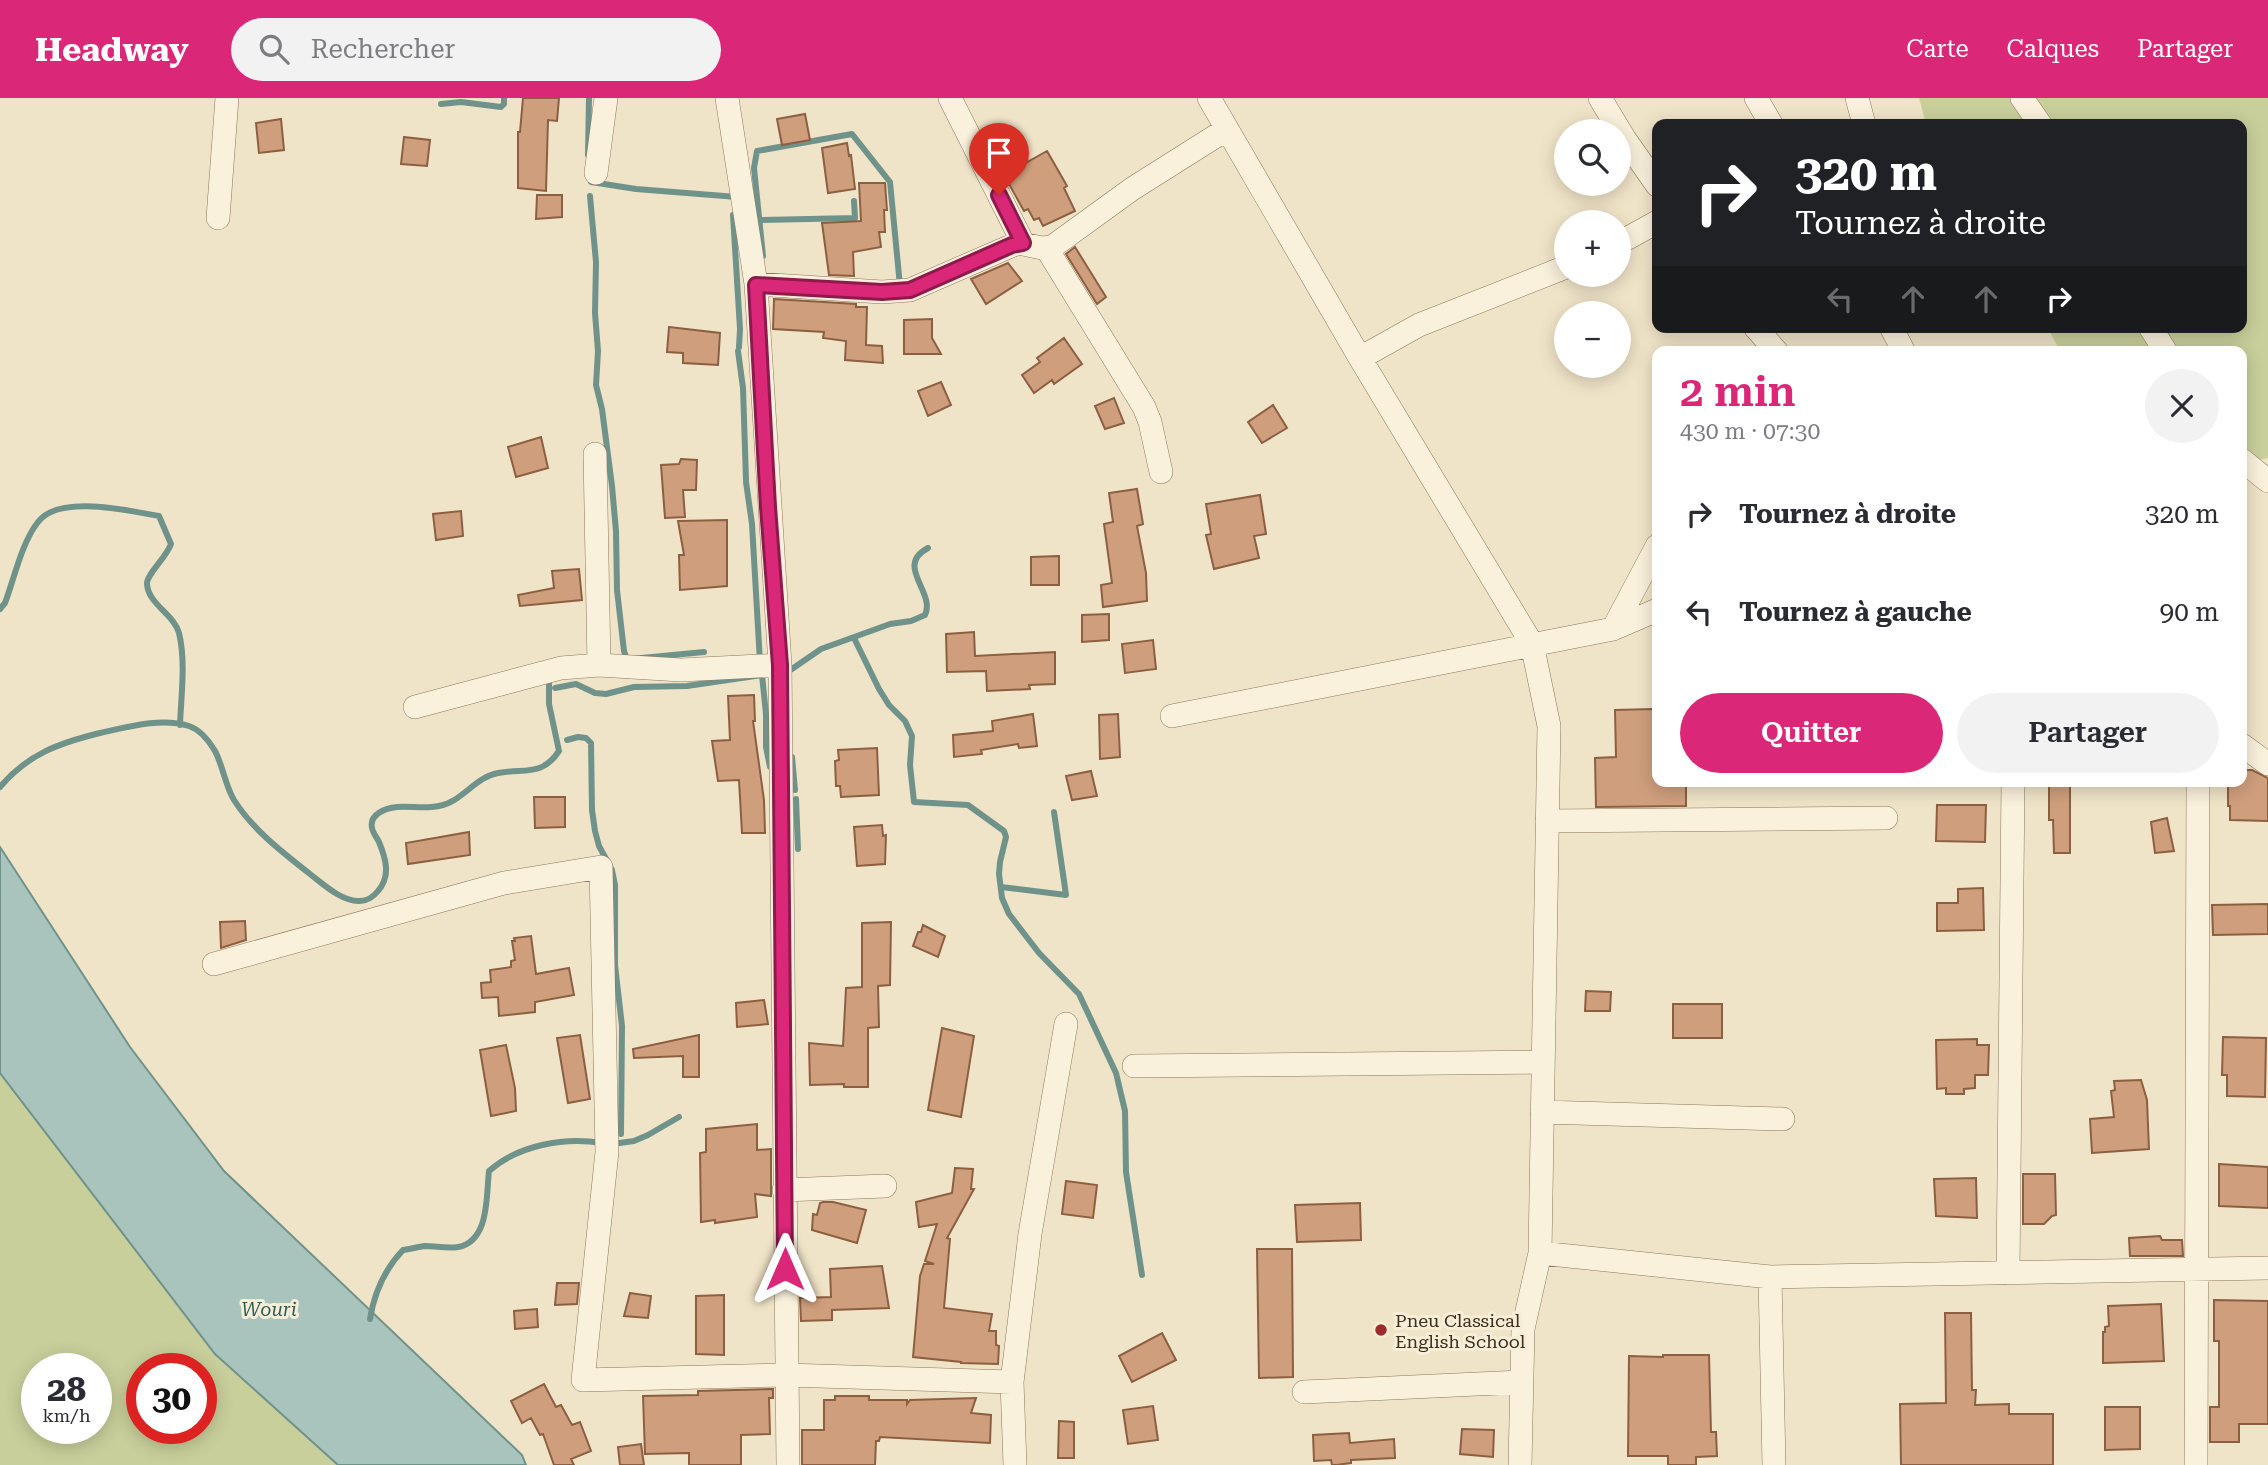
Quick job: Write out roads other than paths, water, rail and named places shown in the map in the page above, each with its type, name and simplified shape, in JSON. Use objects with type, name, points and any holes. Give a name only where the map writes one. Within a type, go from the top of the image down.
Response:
[{"type":"street","points":[[218,218],[227,98]]},
{"type":"street","points":[[596,173],[606,98]]},
{"type":"street","points":[[727,98],[756,285],[780,665],[788,1465]]},
{"type":"street","points":[[950,98],[1023,243]]},
{"type":"street","points":[[1209,98],[1360,358],[1532,644],[1549,726],[1540,1253],[1522,1329],[1520,1465]]},
{"type":"street","points":[[1600,98],[1652,178]]},
{"type":"street","points":[[1756,98],[1768,119]]},
{"type":"street","points":[[1857,98],[1863,119]]},
{"type":"street","points":[[2022,98],[2037,119]]},
{"type":"street","points":[[756,285],[882,292],[910,290],[1012,245],[1023,243],[1052,247],[1132,189],[1227,129]]},
{"type":"street","points":[[1631,236],[1652,225]]},
{"type":"street","points":[[1047,248],[1144,407],[1161,472]]},
{"type":"street","points":[[1360,358],[1419,325],[1554,272]]},
{"type":"street","points":[[596,454],[599,665]]},
{"type":"street","points":[[2247,464],[2268,481]]},
{"type":"street","points":[[1613,629],[1652,555]]},
{"type":"street","points":[[1172,716],[1613,629],[1652,612]]},
{"type":"street","points":[[415,707],[561,668],[599,665],[681,670],[780,665]]},
{"type":"street","points":[[2247,749],[2268,764]]},
{"type":"street","points":[[2008,1273],[2013,787]]},
{"type":"street","points":[[2196,1465],[2198,787]]},
{"type":"street","points":[[1547,821],[1886,818]]},
{"type":"street","points":[[214,964],[504,883],[601,867],[607,1152],[583,1380],[786,1375],[1012,1382]]},
{"type":"street","points":[[1015,1465],[1012,1382],[1030,1234],[1066,1024]]},
{"type":"street","points":[[1134,1066],[1543,1062]]},
{"type":"street","points":[[1542,1112],[1783,1119]]},
{"type":"street","points":[[784,1189],[885,1186]]},
{"type":"street","points":[[1540,1253],[1770,1277],[2268,1268]]},
{"type":"street","points":[[1770,1277],[1774,1465]]},
{"type":"street","points":[[1304,1392],[1521,1382]]},
{"type":"water","name":"Wouri","points":[[0,847],[130,1047],[224,1171],[522,1455],[526,1465],[338,1465],[214,1353],[0,1073]]},
{"type":"waterway","points":[[441,104],[461,102],[501,107],[504,98]]},
{"type":"waterway","points":[[588,155],[589,98]]},
{"type":"waterway","points":[[763,256],[754,168],[757,151],[852,134],[890,182],[900,286]]},
{"type":"waterway","points":[[591,182],[636,189],[737,197]]},
{"type":"waterway","points":[[590,196],[596,262],[596,385],[602,409],[612,486],[617,590],[624,651],[626,657],[631,659],[704,652]]},
{"type":"waterway","points":[[759,220],[855,218],[854,201]]},
{"type":"waterway","points":[[733,215],[739,347]]},
{"type":"waterway","points":[[738,351],[743,388],[746,480]]},
{"type":"waterway","points":[[746,482],[752,524],[760,662]]},
{"type":"waterway","points":[[0,609],[5,603],[27,540],[38,522],[48,513],[78,506],[113,508],[159,516],[171,544],[147,584],[148,591],[179,633],[183,667],[180,725]]},
{"type":"waterway","points":[[789,671],[821,649],[890,624],[911,621],[925,615],[927,606],[915,571],[915,563],[919,555],[928,548]]},
{"type":"waterway","points":[[854,638],[879,689],[889,705],[905,721],[912,736],[910,765],[914,802],[968,805],[1004,831],[1006,837],[999,874],[1002,898],[1009,914],[1039,953],[1079,994],[1116,1073],[1125,1111],[1126,1172],[1142,1275]]},
{"type":"waterway","points":[[555,688],[576,684],[595,693],[606,694],[634,687],[687,686],[762,675],[766,747],[770,767]]},
{"type":"waterway","points":[[0,787],[33,758],[71,741],[145,724],[168,722],[189,726],[201,733],[213,747],[234,800],[259,831],[333,892],[346,899],[363,901],[378,891],[386,873],[384,855],[372,828],[376,815],[397,807],[447,804],[490,775],[532,770],[553,759],[559,751],[549,704],[549,677]]},
{"type":"waterway","points":[[567,740],[578,737],[586,738],[591,743],[595,831],[599,846],[612,870],[615,885],[615,965],[622,1026],[621,1134]]},
{"type":"waterway","points":[[792,757],[795,790]]},
{"type":"waterway","points":[[796,799],[798,849]]},
{"type":"waterway","points":[[1001,887],[1066,895],[1054,812]]},
{"type":"waterway","points":[[612,1144],[634,1141],[679,1117]]},
{"type":"waterway","points":[[370,1319],[381,1282],[403,1250],[425,1246],[458,1247],[476,1236],[484,1216],[489,1171],[514,1155],[542,1145],[572,1141],[602,1143]]},
{"type":"place","name":"Pneu Classical English School","points":[[1381,1330]]}]
